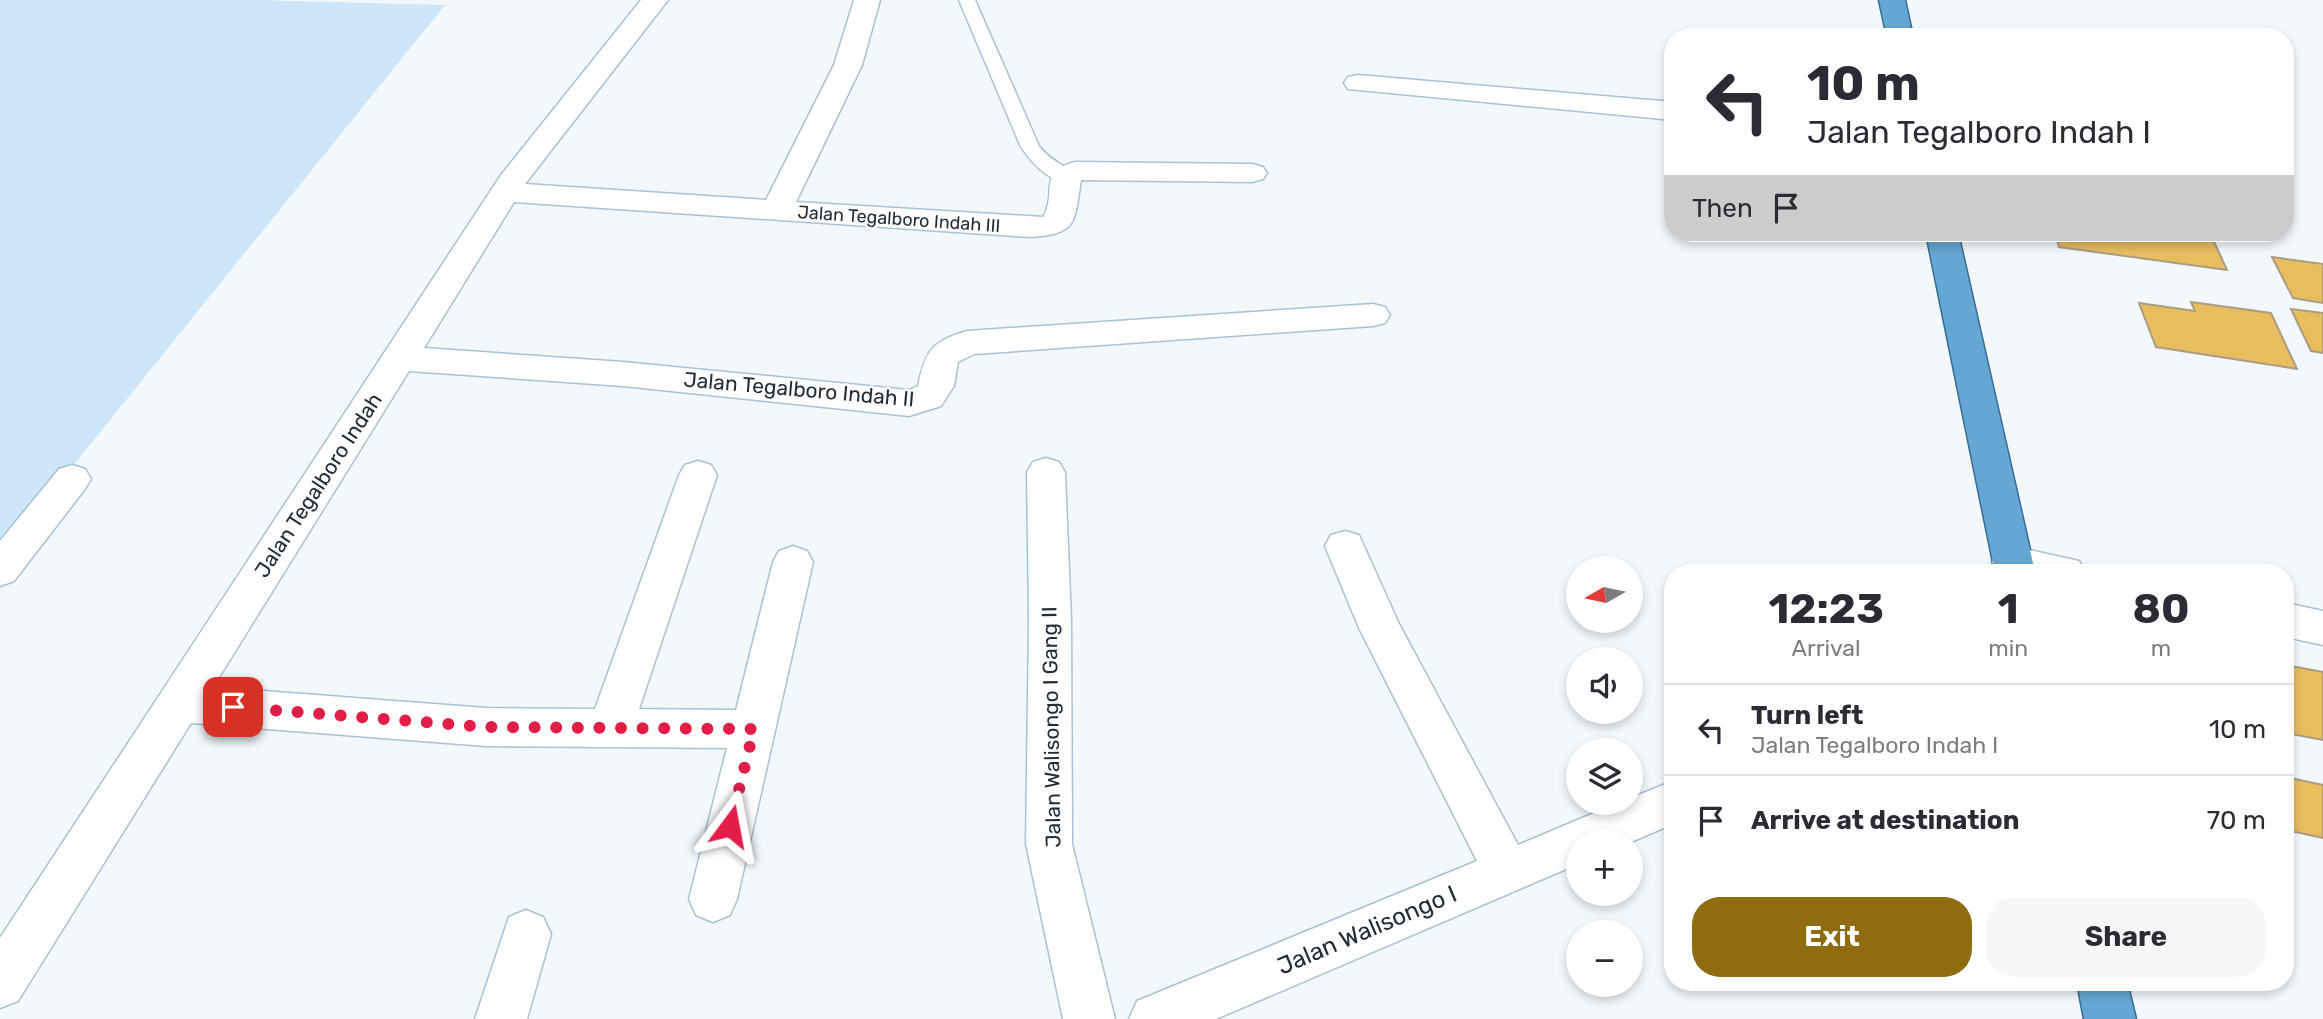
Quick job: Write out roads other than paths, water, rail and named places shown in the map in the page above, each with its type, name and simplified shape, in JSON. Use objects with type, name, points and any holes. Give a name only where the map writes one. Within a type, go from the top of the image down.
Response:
[{"type":"highway","points":[[1892,0],[1898,28]]},
{"type":"highway","points":[[1944,242],[2012,564]]},
{"type":"highway","points":[[2104,991],[2110,1019]]},
{"type":"street","name":"Jalan Tegalboro Indah","points":[[0,983],[505,192],[533,151],[629,36],[655,0]]},
{"type":"street","points":[[776,211],[848,65],[867,0]]},
{"type":"street","points":[[1358,83],[1664,110]]},
{"type":"street","points":[[1066,176],[1084,169],[1252,173]]},
{"type":"street","name":"Jalan Tegalboro Indah III","points":[[505,192],[1041,227],[1055,224],[1063,216],[1066,176]]},
{"type":"street","name":"Jalan Tegalboro Indah II","points":[[398,358],[677,379],[909,403],[931,396],[938,385],[944,355],[967,343],[1373,315]]},
{"type":"street","name":"Jalan Walisongo I Gang II","points":[[1046,472],[1050,619],[1049,844],[1089,1019]]},
{"type":"street","points":[[610,729],[698,475]]},
{"type":"street","points":[[0,570],[72,479]]},
{"type":"street","points":[[1345,547],[1413,694],[1507,872]]},
{"type":"street","points":[[713,899],[793,562]]},
{"type":"street","points":[[2294,622],[2323,628]]},
{"type":"street","points":[[179,703],[486,727],[754,729]]},
{"type":"street","name":"Jalan Walisongo I","points":[[1610,829],[1664,806]]},
{"type":"street","name":"Jalan Walisongo I","points":[[1155,1019],[1224,1005],[1507,872],[1566,847]]},
{"type":"street","points":[[501,1019],[526,934]]},
{"type":"lane","points":[[967,0],[1030,147],[1043,164],[1066,176]]}]
